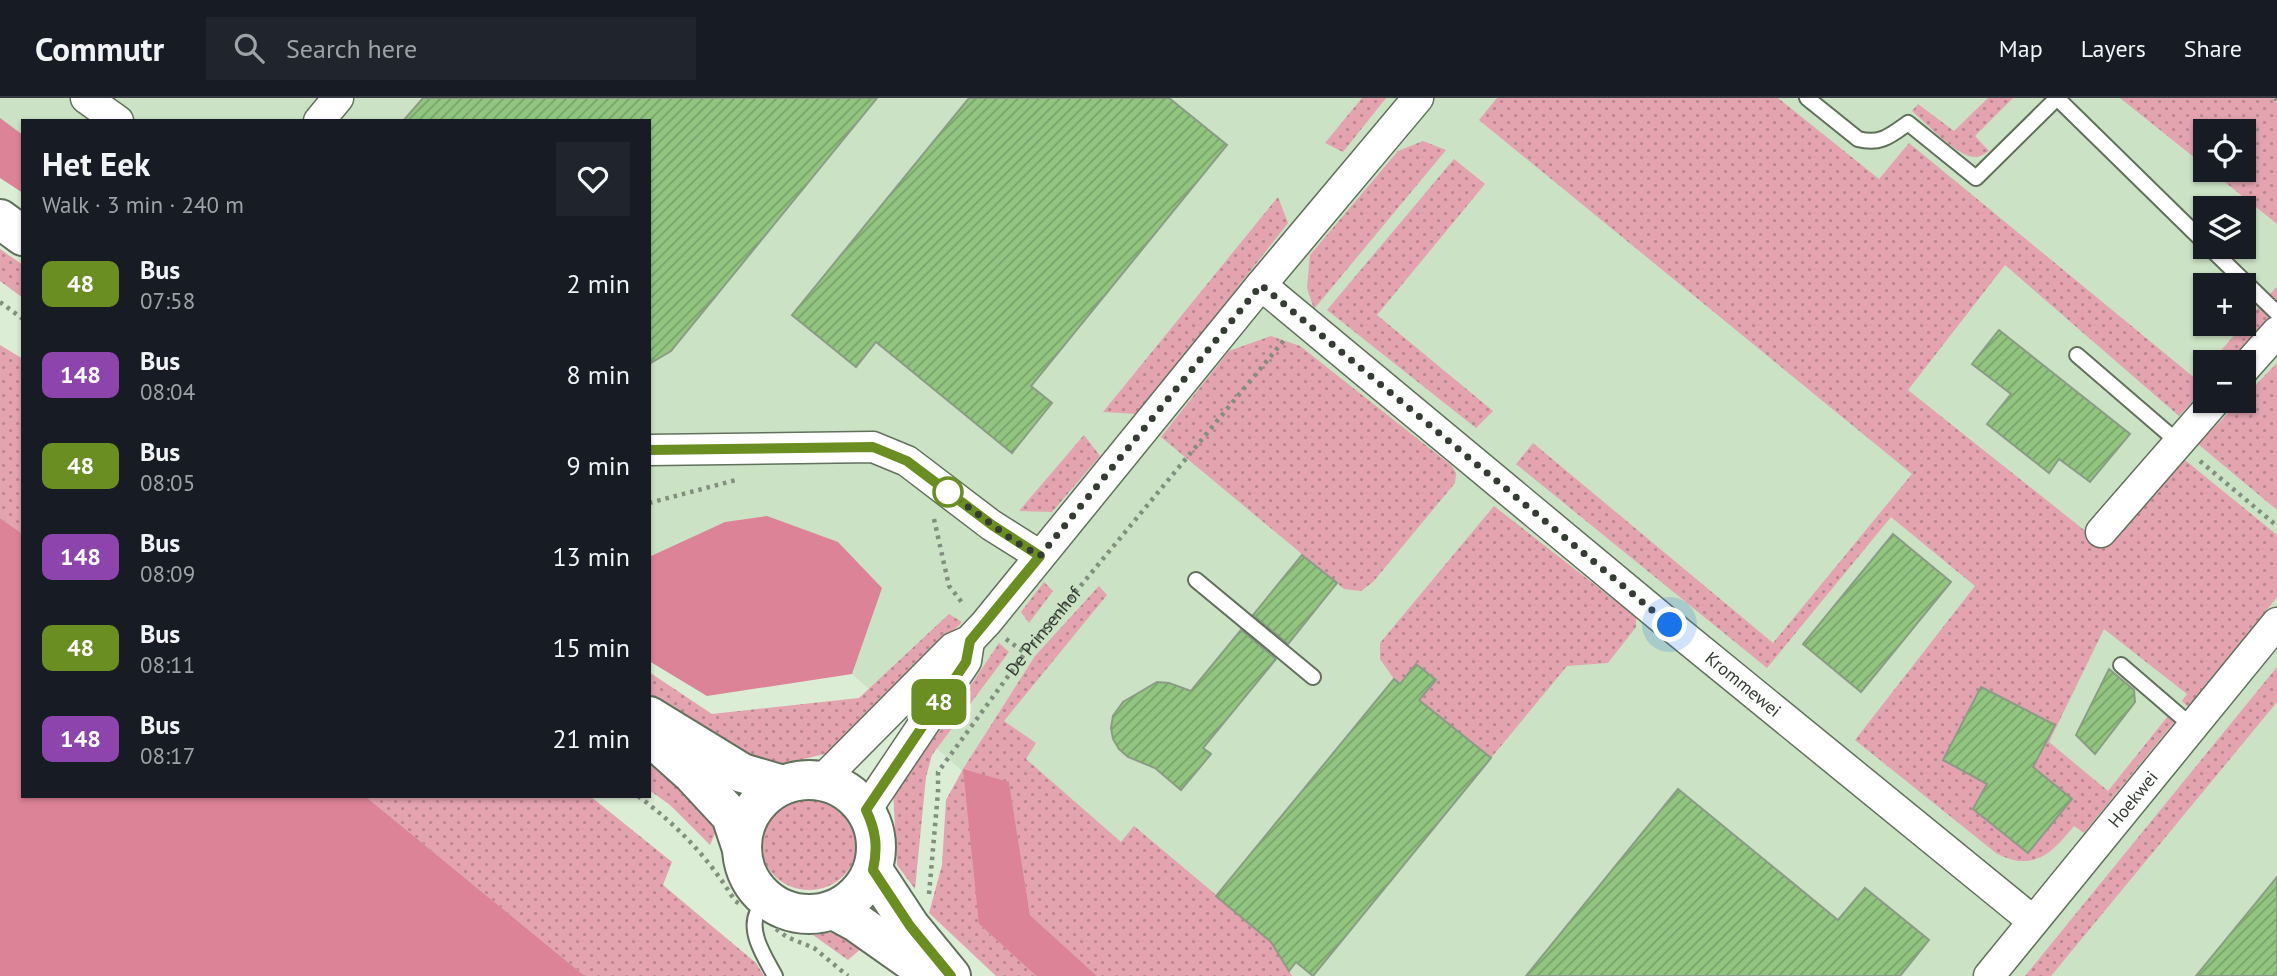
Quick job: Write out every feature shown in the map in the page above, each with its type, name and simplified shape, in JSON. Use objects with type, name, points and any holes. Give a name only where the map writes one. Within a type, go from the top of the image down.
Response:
[{"type":"street","points":[[86,98],[115,119]]},
{"type":"street","points":[[321,119],[338,98]]},
{"type":"street","points":[[866,810],[966,662],[978,632],[1261,285],[1418,98]]},
{"type":"street","points":[[0,219],[21,235]]},
{"type":"street","name":"Krommewei","points":[[1261,285],[1670,625],[2033,921]]},
{"type":"street","points":[[2256,356],[2277,332]]},
{"type":"street","points":[[2101,532],[2204,413]]},
{"type":"street","points":[[651,450],[873,447],[907,461],[992,525],[1040,556]]},
{"type":"street","name":"Hoekwei","points":[[1989,976],[2277,623]]},
{"type":"street","points":[[822,780],[953,648],[978,632]]},
{"type":"street","points":[[651,717],[742,773],[783,785]]},
{"type":"street","points":[[651,738],[693,775],[731,816],[741,846],[744,868],[761,907],[772,904],[793,913],[814,914],[834,910],[851,901],[864,887],[873,870],[877,850],[874,829],[866,810],[854,796],[839,786],[822,780],[802,779],[783,785],[766,795],[753,809],[744,827],[741,846]]},
{"type":"street","points":[[873,870],[910,926],[951,976]]},
{"type":"street","points":[[834,910],[856,922],[932,976]]},
{"type":"lane","points":[[1807,98],[1858,139],[1867,142],[1884,139],[1908,123],[1976,178],[2057,98],[2193,231]]},
{"type":"lane","points":[[2221,259],[2277,313]]},
{"type":"lane","points":[[2077,355],[2178,442]]},
{"type":"lane","points":[[1196,580],[1313,677]]},
{"type":"lane","points":[[2121,665],[2193,727]]},
{"type":"lane","points":[[761,907],[757,936],[775,976]]},
{"type":"path","points":[[0,302],[21,318]]},
{"type":"path","name":"De Prinsenhof","points":[[910,926],[929,901],[938,772],[1025,653],[1301,319]]},
{"type":"path","points":[[2178,442],[2277,526]]},
{"type":"path","points":[[651,502],[739,479]]},
{"type":"path","points":[[927,513],[936,521],[949,586],[978,632],[1025,653]]},
{"type":"path","points":[[641,798],[665,816],[716,869],[735,901],[761,907],[787,937],[814,948],[848,976]]},
{"type":"shaded area","points":[[0,98],[2277,98],[2277,976],[1070,976],[993,905],[976,783],[852,674],[651,597],[651,119],[21,119],[21,162],[0,149]]},
{"type":"shaded area","points":[[1362,98],[1386,98],[1343,152],[1325,143]]},
{"type":"shaded area","points":[[1497,98],[1778,98],[1879,179],[1909,143],[2193,377],[2193,401],[2179,416],[2005,265],[1908,390],[2103,545],[2180,456],[2277,535],[2277,597],[2188,707],[2182,701],[2187,694],[2104,629],[2049,742],[2108,791],[2168,716],[2174,722],[2084,833],[2074,826],[2058,844],[2041,857],[2021,861],[2009,859],[1996,853],[1855,740],[1975,586],[1891,517],[1767,668],[1516,464],[1533,443],[1773,643],[1912,474],[1479,120]]},
{"type":"shaded area","points":[[1988,98],[2013,98],[1975,136],[1989,151],[1976,157],[1959,151],[1912,111],[1918,104],[1954,131]]},
{"type":"shaded area","points":[[2120,98],[2273,98],[2277,104],[2277,224],[2256,207],[2256,196],[2242,196],[2225,182],[2256,182],[2256,119],[2193,119],[2193,156]]},
{"type":"shaded area","points":[[0,118],[21,134],[21,192],[0,178]]},
{"type":"shaded area","points":[[1423,141],[1446,150],[1314,309],[1307,288],[1310,255],[1398,151]]},
{"type":"shaded area","points":[[1454,159],[1485,184],[1377,315],[1493,411],[1476,428],[1327,310]]},
{"type":"shaded area","points":[[1278,197],[1288,223],[1138,414],[1103,412]]},
{"type":"shaded area","points":[[0,249],[21,264],[21,297],[0,281]]},
{"type":"shaded area","points":[[2277,286],[2277,312],[2256,334],[2256,310]]},
{"type":"shaded area","points":[[1271,336],[1300,346],[1452,466],[1456,473],[1455,483],[1373,582],[1361,591],[1344,589],[1161,437],[1229,351]]},
{"type":"shaded area","points":[[2234,336],[2254,336],[2241,350],[2221,350]]},
{"type":"shaded area","points":[[0,345],[21,358],[21,533],[0,518]]},
{"type":"shaded area","points":[[2277,363],[2277,510],[2198,444],[2228,413],[2256,413],[2256,385]]},
{"type":"shaded area","points":[[1084,435],[1100,456],[1052,512],[1019,511]]},
{"type":"shaded area","points":[[1494,506],[1636,617],[1636,627],[1608,663],[1567,666],[1491,758],[1394,679],[1380,659],[1380,643]]},
{"type":"shaded area","points":[[767,516],[838,542],[882,588],[852,674],[707,696],[651,662],[651,556],[725,522]]},
{"type":"shaded area","points":[[0,518],[21,533],[21,798],[367,798],[585,976],[0,976]]},
{"type":"shaded area","points":[[1044,582],[1053,591],[1029,623],[1021,612]]},
{"type":"shaded area","points":[[1099,586],[1107,595],[1004,721],[1036,743],[1026,759],[1121,842],[1134,826],[1271,941],[1292,976],[1097,976],[1030,915],[1009,782],[979,924],[1036,976],[996,976],[929,913],[942,865],[946,800],[1035,656]]},
{"type":"shaded area","points":[[949,614],[962,622],[872,716],[825,754],[769,767],[651,701],[651,673],[712,714],[859,698]]},
{"type":"shaded area","points":[[999,643],[1009,652],[932,755],[926,777],[915,889],[897,865],[893,790],[945,724]]},
{"type":"shaded area","points":[[2277,667],[2277,702],[2051,976],[2025,976]]},
{"type":"shaded area","points":[[651,760],[719,824],[710,845],[670,805],[651,791]]},
{"type":"shaded area","points":[[963,769],[1009,782],[1030,915],[1097,976],[1036,976],[979,924]]},
{"type":"shaded area","points":[[809,792],[828,796],[844,806],[854,822],[858,841],[854,860],[844,876],[828,886],[809,890],[790,886],[774,876],[764,860],[760,841],[764,822],[774,806],[790,796]]},
{"type":"shaded area","points":[[367,798],[592,798],[672,862],[663,885],[756,963],[764,976],[585,976]]},
{"type":"shaded area","points":[[833,932],[863,947],[848,960],[813,935]]},
{"type":"building","points":[[423,98],[877,98],[671,351],[651,363],[651,119],[405,119]]},
{"type":"building","points":[[969,98],[1169,98],[1227,145],[1031,386],[1052,403],[1012,453],[876,342],[856,367],[792,315]]},
{"type":"building","points":[[1999,330],[2130,434],[2090,482],[2059,459],[2049,473],[1987,424],[2011,394],[1972,364]]},
{"type":"building","points":[[1893,534],[1951,582],[1861,692],[1803,644]]},
{"type":"building","points":[[1302,555],[1337,583],[1288,644],[1253,615]]},
{"type":"building","points":[[1241,630],[1276,659],[1203,748],[1211,754],[1181,790],[1155,768],[1128,757],[1119,749],[1111,728],[1113,716],[1123,702],[1157,682],[1169,683],[1191,691]]},
{"type":"building","points":[[1416,664],[1436,680],[1419,700],[1491,758],[1313,976],[1296,962],[1289,971],[1271,942],[1216,896],[1394,679],[1400,684]]},
{"type":"building","points":[[2109,669],[2134,690],[2135,702],[2095,754],[2076,735]]},
{"type":"building","points":[[1981,687],[2055,725],[2033,767],[2072,799],[2028,853],[1973,809],[1987,784],[1943,760]]},
{"type":"building","points":[[1678,789],[1838,920],[1865,888],[1929,940],[1900,976],[1526,976]]},
{"type":"building","points":[[2277,877],[2277,976],[2196,976]]},
{"type":"bus line","name":"48","points":[[651,450],[873,447],[907,461],[1014,541],[1040,556],[970,641],[966,662],[866,810],[874,829],[877,850],[873,870],[910,926],[951,976]]},
{"type":"route","points":[[948,492],[1014,541],[1040,556],[1261,285],[1670,625]]}]
